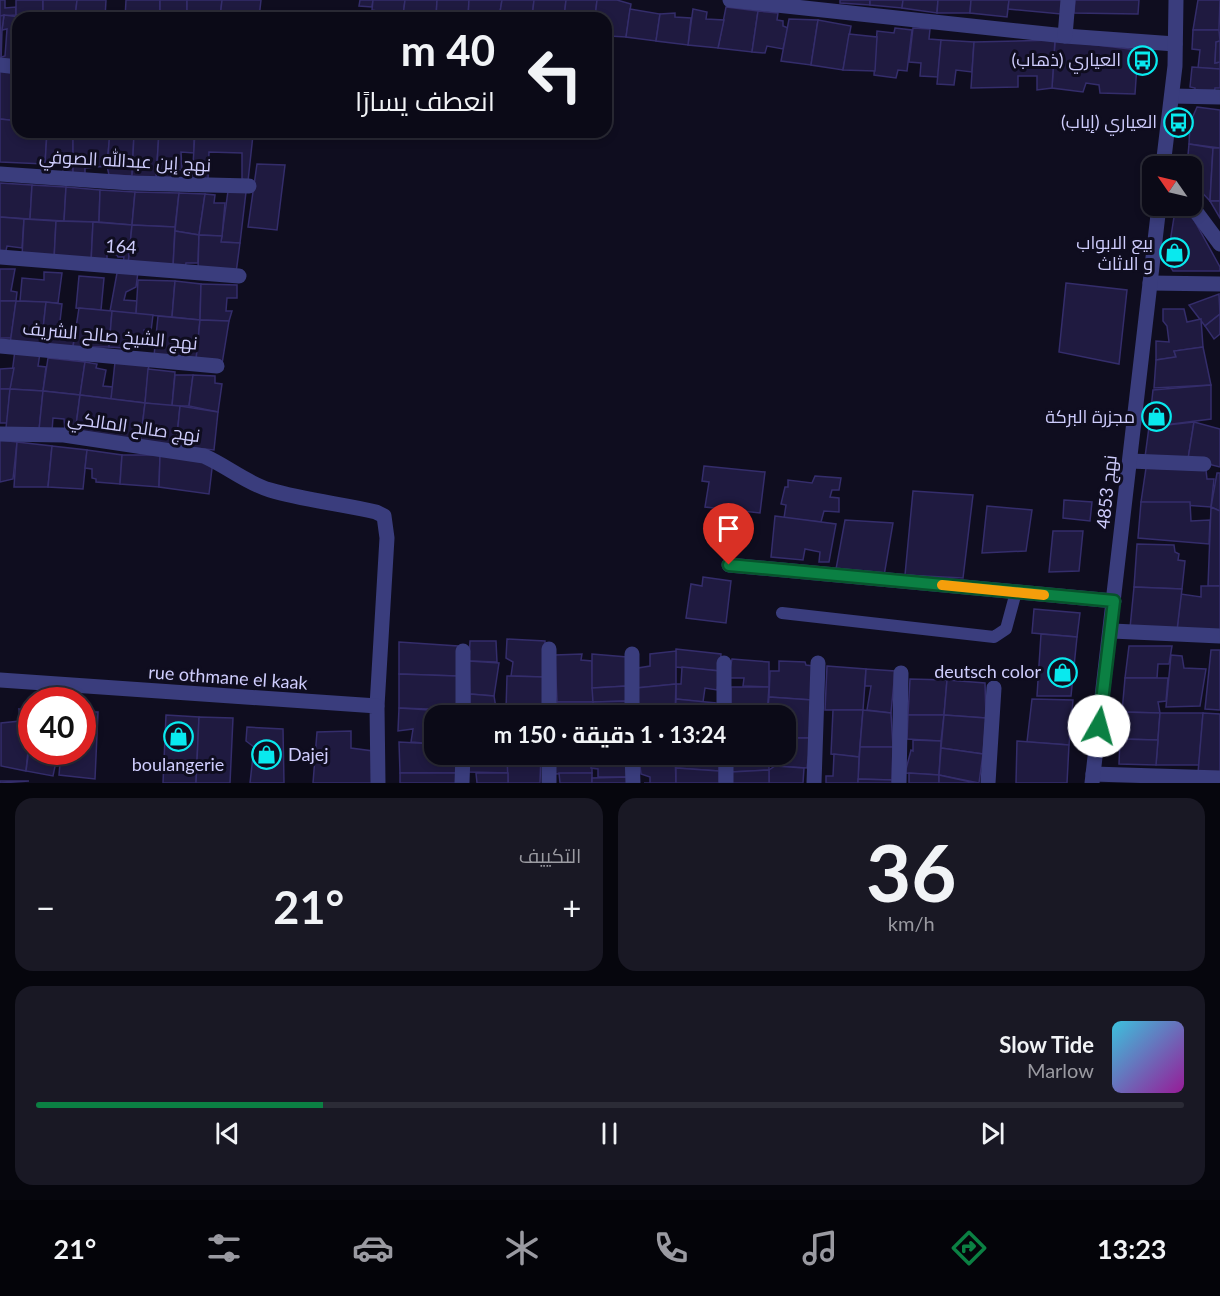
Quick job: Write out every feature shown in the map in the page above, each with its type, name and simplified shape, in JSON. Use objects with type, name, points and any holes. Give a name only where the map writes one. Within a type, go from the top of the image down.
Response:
[{"type":"street","points":[[730,0],[811,5],[1065,36],[1175,44]]},
{"type":"street","points":[[1065,36],[1068,0]]},
{"type":"street","points":[[1164,156],[1172,96],[1176,0]]},
{"type":"street","points":[[1172,96],[1220,97]]},
{"type":"street","name":"نهج إبن عبدالله الصوفي","points":[[0,174],[131,183],[249,186]]},
{"type":"street","name":"نهج 4853","points":[[1093,778],[1112,631],[1158,216]]},
{"type":"street","points":[[1199,216],[1220,244]]},
{"type":"street","name":"164","points":[[0,257],[239,276]]},
{"type":"street","points":[[1150,283],[1220,284]]},
{"type":"street","name":"نهج الشيخ صالح الشريف","points":[[0,346],[217,366]]},
{"type":"street","name":"نهج صالح المالكي","points":[[0,434],[64,435],[204,456],[222,464],[250,483],[271,490],[376,512],[384,516],[387,538],[377,706]]},
{"type":"street","points":[[1130,461],[1204,464]]},
{"type":"street","points":[[729,565],[1114,601]]},
{"type":"street","points":[[1112,631],[1220,636]]},
{"type":"street","points":[[549,649],[549,705]]},
{"type":"street","points":[[463,651],[463,705]]},
{"type":"street","points":[[632,654],[632,705]]},
{"type":"street","points":[[724,663],[724,705]]},
{"type":"street","points":[[814,783],[818,663]]},
{"type":"street","points":[[899,783],[901,673]]},
{"type":"street","name":"rue othmane el kaak","points":[[0,680],[377,706]]},
{"type":"street","points":[[988,783],[994,688]]},
{"type":"street","points":[[377,706],[378,783]]},
{"type":"street","points":[[462,783],[463,765]]},
{"type":"street","points":[[549,765],[549,783]]},
{"type":"street","points":[[632,765],[633,783]]},
{"type":"street","points":[[726,765],[726,783]]},
{"type":"street","points":[[1093,778],[1220,778]]},
{"type":"lane","points":[[782,614],[994,637],[1005,629],[1016,592]]},
{"type":"building","points":[[0,0],[5,0],[5,8],[16,7],[16,12],[12,12],[12,15],[0,16]]},
{"type":"building","points":[[16,0],[43,0],[43,12],[16,12]]},
{"type":"building","points":[[43,0],[77,0],[76,12],[43,12]]},
{"type":"building","points":[[77,0],[106,0],[105,12],[76,12]]},
{"type":"building","points":[[126,0],[160,0],[160,12],[125,12]]},
{"type":"building","points":[[160,0],[187,0],[187,12],[160,12]]},
{"type":"building","points":[[187,0],[222,0],[221,12],[187,12]]},
{"type":"building","points":[[222,0],[261,0],[260,12],[221,12]]},
{"type":"building","points":[[360,0],[373,0],[372,7],[359,6]]},
{"type":"building","points":[[373,0],[405,0],[404,12],[372,10]]},
{"type":"building","points":[[405,0],[437,0],[436,12],[404,12]]},
{"type":"building","points":[[437,0],[469,0],[468,12],[436,12]]},
{"type":"building","points":[[469,0],[502,0],[500,12],[468,12]]},
{"type":"building","points":[[502,0],[534,0],[533,12],[500,12]]},
{"type":"building","points":[[534,0],[566,0],[565,12],[533,12]]},
{"type":"building","points":[[566,0],[597,0],[596,12],[565,12]]},
{"type":"building","points":[[597,0],[617,0],[631,4],[626,37],[612,36],[612,12],[596,12]]},
{"type":"building","points":[[840,0],[870,0],[870,5],[840,3]]},
{"type":"building","points":[[870,0],[903,0],[902,8],[870,5]]},
{"type":"building","points":[[903,0],[938,0],[937,13],[902,8]]},
{"type":"building","points":[[938,0],[971,0],[970,13],[937,13]]},
{"type":"building","points":[[971,0],[1009,0],[1007,17],[970,13]]},
{"type":"building","points":[[1009,0],[1063,0],[1061,14],[1008,9]]},
{"type":"building","points":[[1075,0],[1139,0],[1138,14],[1074,13]]},
{"type":"building","points":[[1198,0],[1220,0],[1219,30],[1193,30]]},
{"type":"building","points":[[726,7],[758,11],[752,52],[718,48]]},
{"type":"building","points":[[630,9],[660,14],[656,41],[626,37]]},
{"type":"building","points":[[693,9],[707,12],[706,19],[724,20],[718,48],[688,45]]},
{"type":"building","points":[[758,11],[778,13],[777,20],[783,21],[783,26],[788,28],[783,49],[767,46],[765,53],[752,52]]},
{"type":"building","points":[[675,13],[675,17],[691,18],[688,45],[656,41],[660,14]]},
{"type":"building","points":[[4,15],[12,16],[12,63],[1,62],[1,57],[5,56],[7,29],[2,30]]},
{"type":"building","points":[[4,15],[2,30],[1,62],[0,16]]},
{"type":"building","points":[[789,19],[818,20],[811,65],[781,61]]},
{"type":"building","points":[[818,20],[851,26],[843,70],[811,65]]},
{"type":"building","points":[[895,28],[912,30],[907,71],[898,70],[896,78],[874,75],[877,31],[894,33]]},
{"type":"building","points":[[913,28],[930,29],[929,39],[941,40],[938,77],[920,76],[921,63],[909,62]]},
{"type":"building","points":[[1193,30],[1219,30],[1220,41],[1216,42],[1215,63],[1220,62],[1220,69],[1198,68],[1200,50],[1192,49]]},
{"type":"building","points":[[849,34],[877,37],[875,71],[843,70]]},
{"type":"building","points":[[941,40],[974,42],[972,72],[956,70],[954,85],[937,84]]},
{"type":"building","points":[[1055,40],[1138,50],[1135,94],[1100,93],[1099,85],[1086,83],[1083,92],[1052,88]]},
{"type":"building","points":[[1055,40],[1052,88],[1037,90],[1037,76],[1018,76],[1018,87],[971,88],[974,42]]},
{"type":"building","points":[[1220,41],[1220,62],[1215,63],[1216,42]]},
{"type":"building","points":[[1192,67],[1220,69],[1220,88],[1215,88],[1214,94],[1194,94],[1195,88],[1190,87]]},
{"type":"building","points":[[0,70],[12,71],[12,120],[0,119]]},
{"type":"building","points":[[1197,107],[1220,110],[1220,148],[1189,144],[1190,123]]},
{"type":"building","points":[[0,119],[12,120],[12,138],[47,138],[45,164],[0,162]]},
{"type":"building","points":[[47,138],[73,138],[73,173],[63,172],[63,165],[45,164]]},
{"type":"building","points":[[73,138],[109,138],[107,166],[85,168],[85,175],[73,173]]},
{"type":"building","points":[[109,138],[134,138],[132,176],[109,175],[107,166]]},
{"type":"building","points":[[134,138],[159,138],[156,179],[132,176]]},
{"type":"building","points":[[159,138],[194,138],[194,153],[181,152],[182,170],[174,170],[173,178],[156,179]]},
{"type":"building","points":[[195,138],[253,138],[248,181],[242,179],[242,153],[209,152],[208,180],[192,181]]},
{"type":"building","points":[[1189,144],[1213,148],[1210,201],[1202,193],[1202,156],[1188,156]]},
{"type":"building","points":[[1213,148],[1220,148],[1220,201],[1210,201]]},
{"type":"building","points":[[257,164],[285,165],[277,230],[248,227]]},
{"type":"building","points":[[0,183],[32,185],[30,219],[0,217]]},
{"type":"building","points":[[32,185],[66,187],[64,221],[30,219]]},
{"type":"building","points":[[66,187],[100,190],[99,222],[64,221]]},
{"type":"building","points":[[100,190],[135,192],[132,225],[99,222]]},
{"type":"building","points":[[228,191],[246,192],[240,243],[221,242]]},
{"type":"building","points":[[135,192],[179,193],[175,227],[132,225]]},
{"type":"building","points":[[179,193],[205,194],[199,235],[175,231]]},
{"type":"building","points":[[205,194],[215,195],[214,203],[225,203],[222,236],[199,235]]},
{"type":"building","points":[[1210,201],[1220,201],[1220,218]]},
{"type":"building","points":[[1174,216],[1192,216],[1220,267],[1220,271],[1173,271],[1167,261]]},
{"type":"building","points":[[0,217],[24,219],[22,248],[7,246],[5,255],[0,254]]},
{"type":"building","points":[[24,219],[56,221],[54,260],[22,257]]},
{"type":"building","points":[[56,221],[93,222],[91,263],[54,260]]},
{"type":"building","points":[[93,222],[132,225],[128,265],[123,264],[124,257],[107,254],[107,263],[91,263]]},
{"type":"building","points":[[132,225],[175,227],[173,267],[128,265]]},
{"type":"building","points":[[175,231],[199,235],[198,263],[186,263],[185,268],[173,267]]},
{"type":"building","points":[[199,235],[222,236],[221,242],[240,243],[236,273],[198,270]]},
{"type":"building","points":[[0,269],[15,269],[11,291],[17,292],[16,301],[0,301]]},
{"type":"building","points":[[44,272],[62,273],[58,303],[20,301],[22,278],[44,280]]},
{"type":"building","points":[[138,272],[136,287],[126,292],[124,300],[137,301],[136,314],[110,311],[117,273]]},
{"type":"building","points":[[79,276],[104,278],[101,310],[76,308]]},
{"type":"building","points":[[138,280],[175,281],[172,317],[136,314]]},
{"type":"building","points":[[175,281],[201,284],[200,320],[172,317]]},
{"type":"building","points":[[1066,283],[1127,290],[1119,364],[1059,352]]},
{"type":"building","points":[[201,284],[237,285],[237,298],[227,298],[226,311],[232,311],[229,321],[200,320]]},
{"type":"building","points":[[1219,294],[1220,314],[1205,326],[1189,305]]},
{"type":"building","points":[[0,301],[16,301],[11,338],[0,338]]},
{"type":"building","points":[[16,301],[46,302],[41,347],[10,344]]},
{"type":"building","points":[[46,302],[62,304],[59,330],[75,330],[73,347],[41,347]]},
{"type":"building","points":[[79,308],[112,311],[109,347],[73,347]]},
{"type":"building","points":[[1163,309],[1184,309],[1187,322],[1201,319],[1203,347],[1174,351],[1176,357],[1156,360],[1156,341],[1169,342],[1167,326],[1163,321]]},
{"type":"building","points":[[112,311],[153,315],[151,331],[144,330],[142,347],[130,346],[129,355],[122,354],[123,348],[109,347]]},
{"type":"building","points":[[1220,314],[1220,334],[1214,339],[1205,326]]},
{"type":"building","points":[[158,316],[200,320],[196,360],[154,356]]},
{"type":"building","points":[[200,320],[229,321],[222,364],[196,360]]},
{"type":"building","points":[[1203,347],[1211,385],[1154,388],[1156,360],[1176,357],[1174,351]]},
{"type":"building","points":[[15,350],[40,353],[38,366],[46,367],[43,391],[10,389]]},
{"type":"building","points":[[48,358],[85,362],[80,395],[43,391]]},
{"type":"building","points":[[85,362],[97,364],[96,368],[106,370],[103,386],[113,387],[111,399],[80,395]]},
{"type":"building","points":[[115,362],[149,364],[145,403],[111,399]]},
{"type":"building","points":[[14,368],[10,389],[0,389],[0,369]]},
{"type":"building","points":[[148,369],[175,372],[172,406],[145,403]]},
{"type":"building","points":[[175,375],[193,375],[189,406],[172,406]]},
{"type":"building","points":[[193,375],[215,376],[215,383],[222,384],[218,412],[189,406]]},
{"type":"building","points":[[1211,385],[1211,419],[1149,427],[1153,390]]},
{"type":"building","points":[[0,389],[10,389],[7,423],[0,423]]},
{"type":"building","points":[[10,389],[43,391],[39,430],[6,428]]},
{"type":"building","points":[[43,391],[80,395],[75,433],[65,431],[64,419],[53,418],[52,431],[39,430]]},
{"type":"building","points":[[80,395],[145,403],[140,444],[75,433]]},
{"type":"building","points":[[145,403],[180,406],[176,446],[140,444]]},
{"type":"building","points":[[180,406],[218,412],[214,450],[176,446]]},
{"type":"building","points":[[1194,422],[1188,459],[1145,457],[1149,427]]},
{"type":"building","points":[[1194,422],[1220,429],[1220,467],[1188,459]]},
{"type":"building","points":[[0,440],[17,442],[13,479],[0,482]]},
{"type":"building","points":[[17,442],[52,446],[48,487],[14,487]]},
{"type":"building","points":[[52,446],[87,450],[83,489],[48,487]]},
{"type":"building","points":[[87,450],[122,455],[120,484],[96,482],[96,479],[92,478],[92,469],[85,468]]},
{"type":"building","points":[[122,455],[160,455],[159,487],[120,484]]},
{"type":"building","points":[[160,455],[213,460],[209,494],[159,487]]},
{"type":"building","points":[[704,466],[765,472],[760,513],[705,507],[709,482],[702,481]]},
{"type":"building","points":[[1146,468],[1206,470],[1207,479],[1214,479],[1211,507],[1141,502]]},
{"type":"building","points":[[1217,473],[1220,473],[1220,511],[1211,507]]},
{"type":"building","points":[[815,476],[841,478],[839,490],[832,490],[830,497],[839,498],[839,512],[824,511],[821,522],[784,518],[786,505],[781,504],[785,487],[788,487],[788,480],[812,483]]},
{"type":"building","points":[[913,491],[973,495],[963,578],[905,575]]},
{"type":"building","points":[[1064,500],[1092,502],[1090,521],[1063,518]]},
{"type":"building","points":[[1141,502],[1190,502],[1191,521],[1210,520],[1209,544],[1138,538]]},
{"type":"building","points":[[987,506],[1032,510],[1026,551],[982,553]]},
{"type":"building","points":[[1211,507],[1220,511],[1220,586],[1208,586]]},
{"type":"building","points":[[775,516],[836,524],[829,562],[819,562],[820,552],[805,549],[803,560],[771,557]]},
{"type":"building","points":[[845,520],[893,523],[884,576],[836,569]]},
{"type":"building","points":[[1053,531],[1083,531],[1079,571],[1049,572]]},
{"type":"building","points":[[1137,544],[1174,545],[1175,552],[1179,554],[1178,560],[1185,561],[1182,589],[1134,587]]},
{"type":"building","points":[[703,577],[731,581],[726,623],[686,618],[691,584],[702,586]]},
{"type":"building","points":[[1201,586],[1220,586],[1220,631],[1177,630],[1181,594],[1201,597]]},
{"type":"building","points":[[1134,587],[1182,589],[1177,630],[1130,628]]},
{"type":"building","points":[[1034,609],[1080,613],[1077,637],[1032,633]]},
{"type":"building","points":[[1041,634],[1077,637],[1071,696],[1037,696]]},
{"type":"building","points":[[507,639],[545,641],[545,677],[511,676],[513,662],[506,658]]},
{"type":"building","points":[[470,641],[496,641],[497,662],[469,661]]},
{"type":"building","points":[[399,642],[458,646],[457,676],[399,674]]},
{"type":"building","points":[[1129,646],[1172,646],[1169,664],[1158,664],[1157,678],[1125,678]]},
{"type":"building","points":[[676,649],[721,654],[720,671],[675,667]]},
{"type":"building","points":[[1211,650],[1220,650],[1220,710],[1205,709]]},
{"type":"building","points":[[676,651],[676,684],[636,688],[638,668],[650,666],[650,654]]},
{"type":"building","points":[[582,654],[581,660],[592,661],[593,702],[557,702],[555,655]]},
{"type":"building","points":[[592,654],[627,657],[627,686],[592,688]]},
{"type":"building","points":[[1171,655],[1182,656],[1184,668],[1206,669],[1200,706],[1166,707]]},
{"type":"building","points":[[732,659],[769,662],[769,687],[743,686],[744,678],[728,678]]},
{"type":"building","points":[[469,661],[499,663],[494,696],[470,694]]},
{"type":"building","points":[[779,661],[805,662],[806,665],[813,666],[812,700],[769,697],[770,671],[779,671]]},
{"type":"building","points":[[827,666],[866,669],[863,710],[825,710]]},
{"type":"building","points":[[682,667],[720,671],[717,690],[705,688],[703,702],[676,699],[676,684],[681,684]]},
{"type":"building","points":[[866,669],[895,671],[891,713],[867,710],[871,686],[865,686]]},
{"type":"building","points":[[399,674],[457,676],[458,705],[424,705],[424,709],[399,708]]},
{"type":"building","points":[[507,676],[545,677],[545,705],[506,705]]},
{"type":"building","points":[[1125,678],[1168,678],[1166,701],[1158,702],[1160,713],[1122,712]]},
{"type":"building","points":[[910,679],[947,680],[944,715],[908,715]]},
{"type":"building","points":[[947,680],[985,683],[986,718],[944,715]]},
{"type":"building","points":[[676,684],[675,705],[637,705],[636,688]]},
{"type":"building","points":[[627,686],[627,701],[593,702],[592,688]]},
{"type":"building","points":[[731,687],[769,687],[768,705],[731,705]]},
{"type":"building","points":[[470,694],[494,696],[496,705],[470,705]]},
{"type":"building","points":[[769,697],[812,700],[811,738],[796,738],[796,705],[768,705]]},
{"type":"building","points":[[676,699],[716,703],[716,705],[676,705]]},
{"type":"building","points":[[1032,699],[1073,700],[1069,745],[1027,742]]},
{"type":"building","points":[[627,701],[627,705],[593,705],[593,702]]},
{"type":"building","points":[[557,702],[593,702],[593,705],[556,705]]},
{"type":"building","points":[[399,708],[424,710],[424,743],[411,742],[413,729],[398,731]]},
{"type":"building","points":[[833,710],[863,710],[859,757],[831,754]]},
{"type":"building","points":[[863,710],[891,713],[893,747],[860,747]]},
{"type":"building","points":[[96,712],[98,712],[96,757]]},
{"type":"building","points":[[1122,712],[1160,713],[1158,740],[1120,739]]},
{"type":"building","points":[[1160,713],[1203,713],[1199,765],[1156,765]]},
{"type":"building","points":[[1203,713],[1220,714],[1220,774],[1198,773]]},
{"type":"building","points":[[166,715],[199,717],[196,783],[163,783]]},
{"type":"building","points":[[908,715],[944,715],[941,741],[907,739]]},
{"type":"building","points":[[944,715],[986,718],[983,754],[941,748]]},
{"type":"building","points":[[199,717],[233,718],[230,783],[196,783]]},
{"type":"building","points":[[18,721],[18,765],[27,765],[26,771],[1,766],[1,723]]},
{"type":"building","points":[[247,727],[283,729],[284,783],[250,783],[254,747],[246,741]]},
{"type":"building","points":[[351,731],[351,748],[373,751],[372,783],[313,783],[317,732]]},
{"type":"building","points":[[796,738],[811,738],[807,768],[775,766],[796,765]]},
{"type":"building","points":[[1120,739],[1158,740],[1156,765],[1119,764]]},
{"type":"building","points":[[913,740],[941,741],[939,775],[905,773],[911,750],[913,751]]},
{"type":"building","points":[[1017,741],[1069,745],[1067,783],[1016,783]]},
{"type":"building","points":[[399,742],[424,743],[424,765],[457,765],[457,773],[400,773]]},
{"type":"building","points":[[860,747],[893,747],[892,780],[858,779]]},
{"type":"building","points":[[941,748],[983,754],[979,783],[939,775]]},
{"type":"building","points":[[834,754],[859,757],[858,783],[826,783],[826,776],[833,776]]},
{"type":"building","points":[[27,765],[55,765],[53,776],[26,771]]},
{"type":"building","points":[[60,765],[96,765],[95,779],[59,775]]},
{"type":"building","points":[[469,765],[508,765],[508,773],[469,772]]},
{"type":"building","points":[[507,765],[541,765],[540,783],[508,783]]},
{"type":"building","points":[[553,765],[592,765],[592,773],[553,774]]},
{"type":"building","points":[[591,765],[628,765],[630,777],[598,777],[598,769],[591,768]]},
{"type":"building","points":[[640,765],[675,765],[676,783],[650,783],[650,777],[641,774]]},
{"type":"building","points":[[676,765],[719,765],[719,771],[676,768]]},
{"type":"building","points":[[731,765],[769,765],[769,770],[731,772]]},
{"type":"building","points":[[775,766],[804,768],[803,783],[769,783],[769,770]]},
{"type":"building","points":[[676,768],[719,771],[719,783],[676,783]]},
{"type":"building","points":[[769,770],[769,783],[731,783],[731,772]]},
{"type":"building","points":[[400,773],[457,773],[456,783],[400,783]]},
{"type":"building","points":[[476,773],[508,773],[508,783],[477,783]]},
{"type":"building","points":[[559,773],[592,773],[592,783],[560,783]]},
{"type":"building","points":[[909,773],[939,775],[939,783],[909,783]]},
{"type":"building","points":[[939,775],[975,783],[939,783]]},
{"type":"building","points":[[630,777],[630,783],[592,783],[592,778]]},
{"type":"building","points":[[858,779],[892,780],[892,783],[858,783]]},
{"type":"building","points":[[0,781],[29,781],[0,783]]},
{"type":"slow traffic","points":[[942,585],[1044,595]]},
{"type":"place","name":"العياري (ذهاب)","points":[[1142,60]]},
{"type":"place","name":"العياري (إياب)","points":[[1178,122]]},
{"type":"place","name":"بيع الابواب و الاثاث","points":[[1174,253]]},
{"type":"place","name":"مجزرة البركة","points":[[1156,417]]},
{"type":"place","name":"deutsch color","points":[[1062,672]]},
{"type":"place","name":"boulangerie","points":[[178,736]]},
{"type":"place","name":"Dajej","points":[[267,755]]},
{"type":"route","points":[[729,565],[1114,601],[1099,726]]}]
